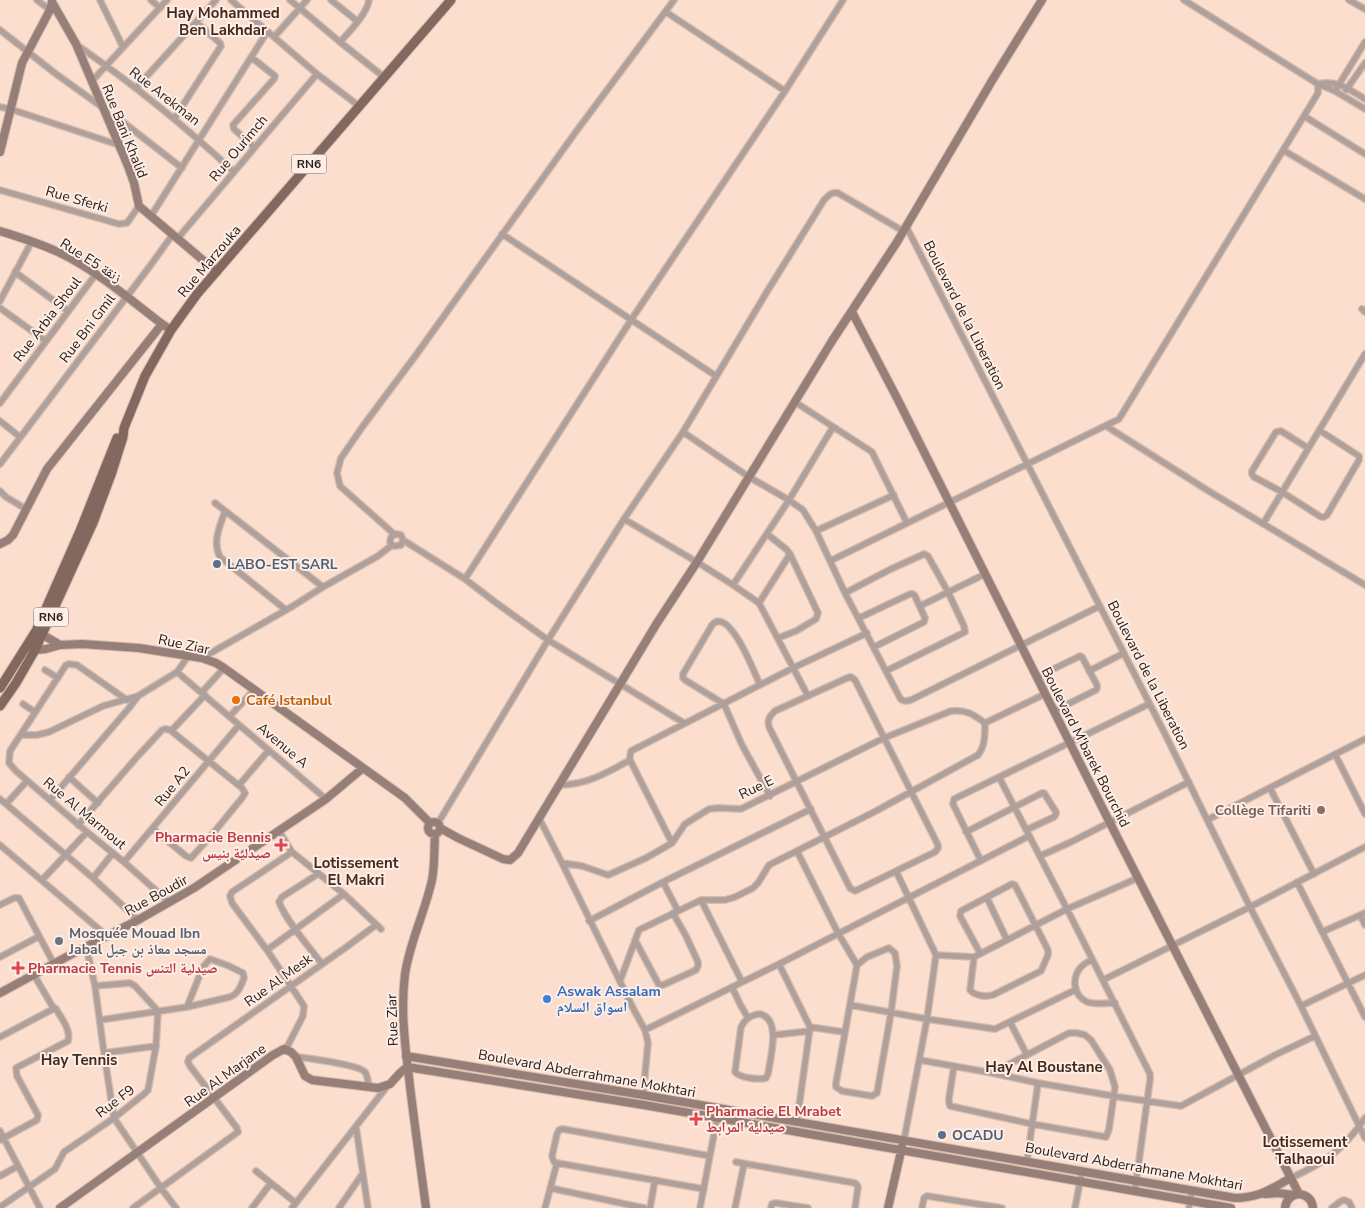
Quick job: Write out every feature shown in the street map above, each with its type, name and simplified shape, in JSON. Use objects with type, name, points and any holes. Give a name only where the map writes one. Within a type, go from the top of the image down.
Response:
[{"type":"main road","name":"Rue Marzouka","points":[[171,330],[197,294],[447,1]]},
{"type":"main road","name":"RN6","points":[[0,706],[21,675],[89,521],[118,436],[124,428],[145,376],[171,330]]},
{"type":"main road","name":"RN6","points":[[39,633],[80,531],[99,507],[123,438],[124,428]]},
{"type":"main road","name":"RN6","points":[[0,688],[31,649]]},
{"type":"street","points":[[1,147],[23,59],[52,4],[37,0]]},
{"type":"street","points":[[100,0],[124,47]]},
{"type":"street","points":[[151,0],[160,8]]},
{"type":"street","points":[[91,82],[167,0]]},
{"type":"street","points":[[136,88],[216,0]]},
{"type":"street","points":[[231,0],[317,74],[359,106]]},
{"type":"street","points":[[290,0],[384,77]]},
{"type":"street","points":[[274,37],[307,0]]},
{"type":"street","points":[[332,0],[357,21]]},
{"type":"street","points":[[340,42],[357,21],[368,5],[369,0]]},
{"type":"street","points":[[674,0],[575,133],[363,426],[341,458],[338,467],[338,477],[342,489],[394,534],[401,535],[403,540],[465,579],[548,640],[684,723]]},
{"type":"street","points":[[465,579],[631,320],[843,0]]},
{"type":"street","points":[[905,229],[838,193],[830,194],[824,200],[683,432],[624,519],[548,640],[436,827],[503,859],[512,859],[518,853],[657,623],[697,562],[832,341],[905,229],[1042,0]]},
{"type":"street","points":[[1184,0],[1318,84],[1335,91],[1365,109]]},
{"type":"street","points":[[1354,1],[1365,10]]},
{"type":"street","name":"Rue Bani Khalid","points":[[52,4],[76,44],[134,183],[139,206]]},
{"type":"street","points":[[666,12],[785,90]]},
{"type":"street","points":[[174,119],[221,46],[196,22]]},
{"type":"street","points":[[0,30],[102,107]]},
{"type":"street","points":[[151,216],[267,32]]},
{"type":"street","points":[[1335,91],[1365,42]]},
{"type":"street","name":"Rue Arekman","points":[[76,44],[136,88],[199,139],[234,172]]},
{"type":"street","points":[[251,57],[275,76],[233,125],[234,129],[254,147]]},
{"type":"street","points":[[1342,96],[1365,63]]},
{"type":"street","name":"Rue Ourimch","points":[[175,236],[234,172],[317,74]]},
{"type":"street","points":[[1318,84],[1332,82],[1339,84],[1365,99]]},
{"type":"street","points":[[830,561],[1119,419],[1318,94],[1318,84]]},
{"type":"street","points":[[0,107],[119,145]]},
{"type":"street","points":[[1304,116],[1365,154]]},
{"type":"street","points":[[111,128],[116,121],[122,122],[182,168]]},
{"type":"street","points":[[1283,150],[1365,199]]},
{"type":"street","name":"Rue Sferki","points":[[0,190],[122,224],[127,223],[139,206]]},
{"type":"street","points":[[139,206],[217,272]]},
{"type":"street","name":"Boulevard de la Liberation","points":[[905,229],[1124,653],[1316,1036],[1365,1138]]},
{"type":"street","name":"Rue E5 زنقة","points":[[1,232],[32,241],[57,252],[96,274],[162,324]]},
{"type":"street","points":[[502,234],[716,376]]},
{"type":"street","name":"Rue Bni Gmil","points":[[0,464],[126,297],[175,236]]},
{"type":"street","points":[[0,301],[32,241]]},
{"type":"street","points":[[15,272],[68,311]]},
{"type":"street","name":"Rue Arbia Shoul","points":[[0,403],[96,274]]},
{"type":"street","points":[[0,308],[46,341]]},
{"type":"street","name":"Boulevard M'barek Bourchid","points":[[852,312],[1291,1178],[1296,1194]]},
{"type":"street","points":[[0,544],[8,540],[15,532],[47,469],[162,324],[171,330]]},
{"type":"street","points":[[1263,524],[1365,354]]},
{"type":"street","points":[[795,402],[872,452],[907,523]]},
{"type":"street","points":[[0,421],[20,438]]},
{"type":"street","points":[[1106,426],[1365,585]]},
{"type":"street","points":[[733,585],[789,500],[833,427]]},
{"type":"street","points":[[1308,448],[1282,431],[1276,432],[1252,474],[1320,517],[1324,517],[1327,515],[1359,460],[1359,456],[1319,430]]},
{"type":"street","points":[[683,432],[749,477],[803,510],[816,531],[845,593],[900,698],[907,701],[1100,606]]},
{"type":"street","points":[[0,491],[6,498],[26,509]]},
{"type":"street","points":[[816,531],[894,495]]},
{"type":"street","points":[[215,503],[323,587]]},
{"type":"street","points":[[225,510],[216,544],[220,557],[286,610]]},
{"type":"street","points":[[624,519],[697,562],[759,603],[808,696]]},
{"type":"street","points":[[392,545],[390,538],[394,534]]},
{"type":"street","points":[[767,534],[790,554],[818,615],[813,621],[778,638]]},
{"type":"street","points":[[202,658],[378,556],[392,545],[399,546],[403,540]]},
{"type":"street","points":[[759,603],[790,554]]},
{"type":"street","points":[[845,593],[924,554],[928,556],[948,592],[965,627],[965,632],[886,671]]},
{"type":"street","points":[[920,606],[986,574]]},
{"type":"street","points":[[859,618],[910,594],[914,595],[920,606],[925,618],[924,622],[874,647]]},
{"type":"street","points":[[760,685],[736,635],[727,624],[717,620],[712,624],[682,676],[685,680],[724,704],[742,745],[770,796]]},
{"type":"street","points":[[39,633],[60,645]]},
{"type":"street","points":[[672,843],[630,760],[630,752],[793,668],[867,633]]},
{"type":"street","name":"Rue Ziar","points":[[31,649],[46,650],[60,645],[82,644],[126,647],[189,655],[216,663],[409,801],[436,827],[432,878],[409,952],[405,974],[403,1006],[407,1067],[426,1208]]},
{"type":"street","points":[[1089,671],[1124,653]]},
{"type":"street","points":[[21,735],[38,735],[49,732],[103,706],[138,696],[177,672],[189,655]]},
{"type":"street","points":[[1037,677],[1080,656],[1097,685],[1096,690],[1054,711]]},
{"type":"street","points":[[21,735],[66,665],[76,665],[127,700]]},
{"type":"street","points":[[172,730],[224,668]]},
{"type":"street","points":[[45,670],[58,678]]},
{"type":"street","name":"Avenue A","points":[[177,672],[326,799]]},
{"type":"street","points":[[847,678],[852,678],[884,738],[938,843],[938,848],[935,852],[853,891],[796,782],[769,726],[768,720],[775,712],[847,678]]},
{"type":"street","points":[[230,716],[254,690]]},
{"type":"street","points":[[620,981],[639,930],[701,900],[725,900],[753,888],[769,865],[912,792],[978,755],[982,750],[984,742],[985,724],[1045,694]]},
{"type":"street","points":[[50,800],[138,696]]},
{"type":"street","points":[[22,704],[35,712]]},
{"type":"street","points":[[981,861],[953,804],[953,800],[1149,704]]},
{"type":"street","name":"Rue E","points":[[562,863],[582,866],[608,875],[646,858],[672,843],[685,824],[709,809],[741,809],[884,738],[952,711],[959,710],[974,715],[985,724]]},
{"type":"street","name":"Rue A2","points":[[124,862],[239,725]]},
{"type":"street","points":[[78,825],[162,730],[172,730],[241,787],[245,793],[190,858],[153,829]]},
{"type":"street","name":"Rue Al Marmout","points":[[21,735],[10,751],[9,763],[16,771],[169,902]]},
{"type":"street","points":[[1207,820],[1365,739]]},
{"type":"street","points":[[241,787],[269,750]]},
{"type":"street","points":[[1335,754],[1365,814]]},
{"type":"street","points":[[559,785],[581,783],[611,771],[630,760]]},
{"type":"street","name":"Rue Boudir","points":[[0,993],[194,888],[326,799],[363,768]]},
{"type":"street","points":[[69,776],[98,803]]},
{"type":"street","points":[[999,777],[1150,1074],[1135,1190]]},
{"type":"street","points":[[6,804],[27,780]]},
{"type":"street","points":[[1040,856],[1110,823],[1189,782]]},
{"type":"street","points":[[1270,788],[1314,874]]},
{"type":"street","points":[[645,1030],[780,964],[981,861],[1054,817],[1056,812],[1043,793],[966,832]]},
{"type":"street","points":[[0,799],[138,920]]},
{"type":"street","points":[[590,921],[663,882],[810,809]]},
{"type":"street","points":[[539,818],[645,1030],[648,1043],[643,1094]]},
{"type":"street","points":[[267,950],[344,894],[292,852],[279,831]]},
{"type":"street","points":[[42,880],[87,832]]},
{"type":"street","points":[[0,845],[107,936]]},
{"type":"street","points":[[1102,980],[1250,907],[1365,847]]},
{"type":"street","points":[[797,851],[838,933],[857,964],[836,1087],[842,1091],[874,1096],[878,1087],[892,1013],[898,966],[897,958],[893,950],[886,948],[857,964]]},
{"type":"street","points":[[286,1049],[305,1010],[304,1004],[232,903],[230,896],[232,892],[292,852]]},
{"type":"street","points":[[92,878],[114,853]]},
{"type":"street","points":[[888,1208],[920,1060],[936,956],[896,871]]},
{"type":"street","points":[[318,874],[280,900],[282,909],[322,964]]},
{"type":"street","points":[[936,956],[977,955],[1067,909],[1138,878]]},
{"type":"street","points":[[635,940],[659,985],[663,985],[696,970],[698,966],[698,962],[663,882]]},
{"type":"street","points":[[1297,882],[1365,1017]]},
{"type":"street","points":[[1012,884],[1015,885],[1048,955],[1040,973],[993,996],[974,994],[970,990],[977,955],[960,913],[987,898],[1012,884]]},
{"type":"street","name":"Rue Al Mesk","points":[[214,1098],[190,1066],[188,1060],[193,1054],[378,927],[344,894]]},
{"type":"street","points":[[0,896],[2,904],[14,898],[19,898],[54,964]]},
{"type":"street","points":[[987,898],[1007,940]]},
{"type":"street","points":[[701,900],[742,982]]},
{"type":"street","points":[[1322,932],[1362,914],[1365,925]]},
{"type":"street","points":[[0,957],[38,937]]},
{"type":"street","points":[[86,946],[95,986],[114,1118],[176,1208]]},
{"type":"street","points":[[100,1020],[187,1007],[234,996],[244,975],[229,966],[210,959],[203,967],[187,1007]]},
{"type":"street","points":[[1092,960],[1083,965],[1078,972],[1075,980],[1075,990],[1086,1002],[1093,1004],[1115,1003]]},
{"type":"street","points":[[780,964],[810,1029],[797,1122]]},
{"type":"street","points":[[2,1139],[38,1118],[15,1069],[68,1041],[69,1035],[64,1022],[34,975]]},
{"type":"street","points":[[1301,1006],[1365,975]]},
{"type":"street","points":[[95,986],[130,983],[158,1011]]},
{"type":"street","points":[[732,987],[748,1018]]},
{"type":"street","points":[[850,1005],[995,1029],[1075,990]]},
{"type":"street","points":[[0,1037],[54,1009]]},
{"type":"street","name":"Rue F9","points":[[0,1207],[55,1169],[64,1152],[114,1118],[148,1090],[156,1046],[158,1011]]},
{"type":"street","points":[[753,1015],[764,1015],[774,1035],[766,1078],[755,1078],[735,1073],[734,1069],[741,1028],[748,1018],[753,1015]]},
{"type":"street","points":[[1010,1022],[1027,1055]]},
{"type":"street","points":[[774,1035],[810,1029],[844,1032]]},
{"type":"street","points":[[954,1066],[949,1098],[950,1106],[1032,1124],[1106,1137],[1109,1129],[1115,1086],[1110,1070],[1091,1040],[1085,1035],[1069,1033],[992,1073]]},
{"type":"street","points":[[920,1060],[1038,1083],[1181,1106],[1275,1055],[1316,1036]]},
{"type":"street","points":[[104,1053],[156,1046]]},
{"type":"street","name":"Rue Al Marjane","points":[[60,1208],[284,1049],[296,1057],[303,1075],[309,1079],[368,1088],[378,1088],[390,1084]]},
{"type":"street","name":"Boulevard Abderrahmane Mokhtari","points":[[406,1056],[643,1094],[1235,1198],[1249,1198],[1260,1195],[1291,1178]]},
{"type":"street","points":[[296,1057],[363,1070],[366,1073],[368,1088]]},
{"type":"street","points":[[256,1172],[271,1183],[294,1205],[390,1084],[407,1067]]},
{"type":"street","name":"Boulevard Abderrahmane Mokhtari","points":[[407,1067],[553,1090],[1135,1190],[1189,1205],[1230,1208]]},
{"type":"street","points":[[507,1083],[508,1072]]},
{"type":"street","points":[[553,1090],[555,1080]]},
{"type":"street","points":[[1027,1161],[1038,1083]]},
{"type":"street","points":[[133,1208],[238,1132],[214,1098]]},
{"type":"street","points":[[700,1208],[718,1108]]},
{"type":"street","points":[[1291,1178],[1339,1150],[1365,1118]]},
{"type":"street","points":[[356,1126],[368,1208]]},
{"type":"street","points":[[704,1189],[557,1163],[554,1162],[552,1156],[557,1134],[559,1130],[563,1129],[710,1156]]},
{"type":"street","points":[[0,1131],[2,1139],[40,1208]]},
{"type":"street","points":[[736,1162],[855,1183],[858,1187],[855,1208]]},
{"type":"street","points":[[545,1208],[557,1163]]},
{"type":"street","points":[[735,1208],[744,1164]]},
{"type":"street","points":[[0,1176],[18,1166]]},
{"type":"street","points":[[1075,1208],[1082,1172]]},
{"type":"street","points":[[339,1208],[363,1173]]},
{"type":"street","points":[[650,1208],[655,1180]]},
{"type":"street","points":[[252,1208],[271,1183]]},
{"type":"street","points":[[550,1188],[644,1208]]},
{"type":"street","points":[[1189,1205],[1192,1191]]},
{"type":"street","points":[[1260,1195],[1278,1193],[1306,1195],[1313,1208]]},
{"type":"street","points":[[1285,1208],[1287,1200],[1296,1194]]},
{"type":"street","points":[[922,1208],[924,1198],[927,1196],[1002,1208]]},
{"type":"street","points":[[1332,1208],[1344,1200],[1349,1202],[1352,1208]]},
{"type":"street","points":[[770,1208],[772,1204],[776,1203],[808,1208]]},
{"type":"place","name":"LABO-EST SARL","points":[[217,564]]},
{"type":"place","name":"Café Istanbul","points":[[236,700]]},
{"type":"place","name":"Collège Tifariti","points":[[1321,810]]},
{"type":"place","name":"Pharmacie Bennis صيدلية بنيس","points":[[281,845]]},
{"type":"place","name":"Mosquée Mouad Ibn Jabal مسجد معاذ بن جبل","points":[[59,941]]},
{"type":"place","name":"Pharmacie Tennis صيدلية التنس","points":[[18,968]]},
{"type":"place","name":"Aswak Assalam اسواق السلام","points":[[547,999]]},
{"type":"place","name":"Pharmacie El Mrabet صيدلية المرابط","points":[[696,1119]]},
{"type":"place","name":"OCADU","points":[[942,1135]]},
{"type":"district","name":"Hay Mohammed Ben Lakhdar","points":[[223,22]]},
{"type":"district","name":"Lotissement El Makri","points":[[356,872]]},
{"type":"district","name":"Hay Tennis","points":[[79,1060]]},
{"type":"district","name":"Hay Al Boustane","points":[[1044,1067]]},
{"type":"district","name":"Lotissement Talhaoui","points":[[1305,1150]]}]
